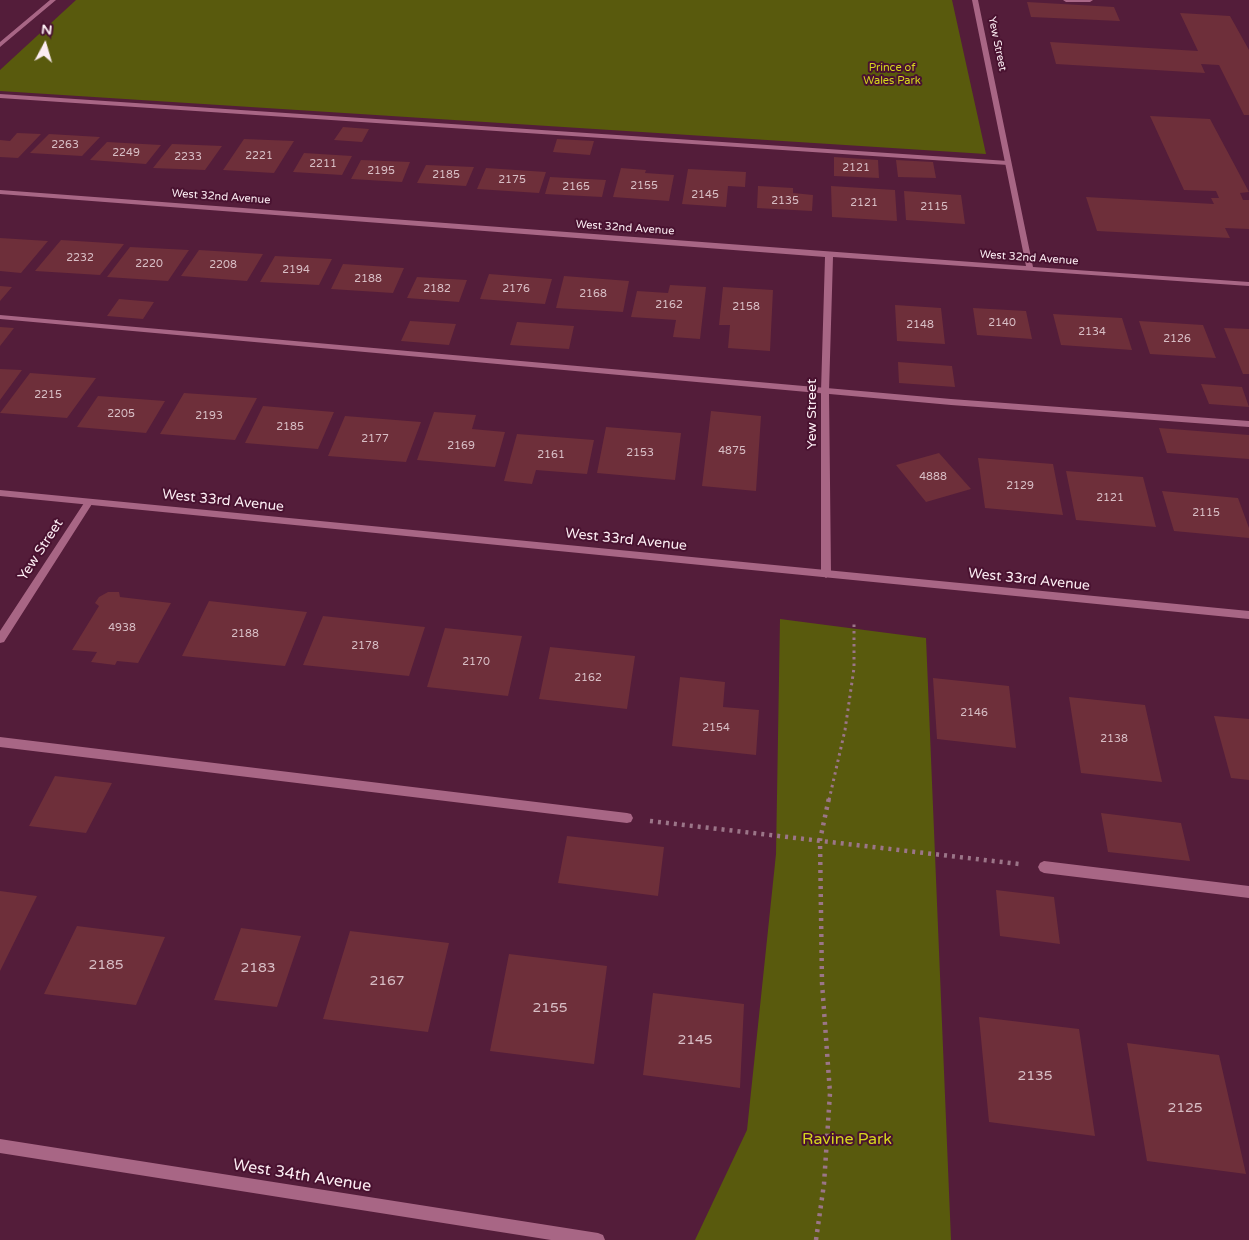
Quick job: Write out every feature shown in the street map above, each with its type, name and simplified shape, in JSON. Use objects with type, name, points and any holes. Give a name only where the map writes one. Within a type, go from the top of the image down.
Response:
[{"type":"street","points":[[0,45],[53,0]]},
{"type":"street","name":"Yew Street","points":[[975,0],[1030,269]]},
{"type":"street","points":[[1066,0],[1090,0]]},
{"type":"street","points":[[0,96],[1008,163]]},
{"type":"street","name":"West 32nd Avenue","points":[[0,192],[829,255],[1249,284]]},
{"type":"street","name":"Yew Street","points":[[826,574],[825,390],[829,255]]},
{"type":"street","points":[[0,317],[825,390],[1249,424]]},
{"type":"street","name":"West 33rd Avenue","points":[[0,493],[1249,615]]},
{"type":"street","name":"Yew Street","points":[[0,639],[88,502]]},
{"type":"street","points":[[0,742],[627,818]]},
{"type":"street","points":[[1044,867],[1249,892]]},
{"type":"street","name":"West 34th Avenue","points":[[0,1146],[598,1240]]},
{"type":"path","points":[[816,1240],[824,1184],[830,1093],[822,983],[820,840],[846,721],[854,668],[854,621]]},
{"type":"path","points":[[627,818],[1044,867]]},
{"type":"green space","name":"Prince of Wales Park","points":[[76,0],[952,0],[986,154],[0,91],[0,70]]},
{"type":"green space","name":"Ravine Park","points":[[780,619],[926,638],[951,1240],[695,1240],[747,1130],[776,854]]},
{"type":"building","points":[[1027,2],[1114,7],[1120,21],[1031,17]]},
{"type":"building","points":[[1180,13],[1230,16],[1249,50],[1249,115],[1244,115],[1219,65],[1201,64],[1205,73],[1056,64],[1050,42],[1198,51]]},
{"type":"building","points":[[1150,116],[1210,119],[1249,192],[1240,193],[1243,200],[1249,200],[1249,229],[1225,228],[1230,238],[1097,231],[1086,197],[1214,204],[1211,198],[1219,198],[1216,191],[1184,190]]},
{"type":"building","points":[[343,127],[369,129],[362,142],[334,140]]},
{"type":"building","points":[[17,133],[41,134],[18,158],[0,157],[0,140],[10,141]]},
{"type":"building","points":[[49,134],[100,137],[82,156],[30,153]]},
{"type":"building","points":[[244,139],[294,141],[274,173],[223,170]]},
{"type":"building","points":[[557,139],[594,141],[590,155],[553,152]]},
{"type":"building","points":[[107,142],[161,145],[146,164],[90,160]]},
{"type":"building","points":[[172,144],[222,146],[205,170],[153,168]]},
{"type":"building","points":[[304,153],[352,156],[342,175],[293,172]]},
{"type":"building","points":[[834,157],[878,160],[879,178],[834,176]]},
{"type":"building","points":[[361,160],[410,162],[402,182],[351,179]]},
{"type":"building","points":[[896,160],[933,162],[936,178],[898,177]]},
{"type":"building","points":[[426,165],[474,167],[466,186],[417,183]]},
{"type":"building","points":[[486,168],[546,172],[539,193],[477,189]]},
{"type":"building","points":[[621,168],[646,170],[645,173],[674,175],[669,201],[613,197]]},
{"type":"building","points":[[688,169],[746,172],[745,187],[728,186],[726,207],[682,204]]},
{"type":"building","points":[[550,177],[606,180],[602,197],[545,194]]},
{"type":"building","points":[[758,186],[793,188],[793,193],[813,195],[812,211],[757,208]]},
{"type":"building","points":[[831,186],[895,190],[897,221],[832,217]]},
{"type":"building","points":[[904,191],[961,195],[965,224],[906,220]]},
{"type":"building","points":[[0,238],[48,241],[21,273],[0,271]]},
{"type":"building","points":[[61,240],[124,244],[100,275],[35,271]]},
{"type":"building","points":[[130,247],[189,250],[168,281],[107,277]]},
{"type":"building","points":[[199,250],[263,254],[247,281],[181,276]]},
{"type":"building","points":[[275,256],[332,259],[319,285],[260,282]]},
{"type":"building","points":[[343,264],[404,268],[393,293],[331,289]]},
{"type":"building","points":[[489,274],[552,279],[545,304],[480,299]]},
{"type":"building","points":[[564,276],[629,281],[623,312],[556,308]]},
{"type":"building","points":[[417,277],[467,280],[459,302],[407,298]]},
{"type":"building","points":[[670,285],[706,287],[700,339],[673,337],[676,320],[631,317],[637,291],[668,293]]},
{"type":"building","points":[[0,286],[12,287],[0,301]]},
{"type":"building","points":[[723,287],[773,290],[770,351],[728,348],[730,325],[719,325]]},
{"type":"building","points":[[119,299],[154,302],[143,319],[107,316]]},
{"type":"building","points":[[895,305],[941,308],[945,344],[897,341]]},
{"type":"building","points":[[973,308],[1026,311],[1032,339],[977,335]]},
{"type":"building","points":[[1053,314],[1122,318],[1132,350],[1061,345]]},
{"type":"building","points":[[410,321],[456,324],[449,345],[401,341]]},
{"type":"building","points":[[1139,321],[1203,325],[1216,358],[1150,354]]},
{"type":"building","points":[[517,322],[574,326],[569,349],[510,345]]},
{"type":"building","points":[[0,327],[14,328],[0,346]]},
{"type":"building","points":[[1224,328],[1249,329],[1249,374],[1243,374]]},
{"type":"building","points":[[898,362],[952,366],[955,387],[899,383]]},
{"type":"building","points":[[0,369],[22,370],[0,400]]},
{"type":"building","points":[[30,373],[96,378],[67,418],[0,413]]},
{"type":"building","points":[[1201,384],[1242,387],[1249,407],[1209,404]]},
{"type":"building","points":[[184,393],[257,398],[235,440],[160,434]]},
{"type":"building","points":[[98,396],[165,401],[146,433],[77,427]]},
{"type":"building","points":[[263,406],[334,412],[318,449],[245,443]]},
{"type":"building","points":[[711,411],[761,416],[756,491],[702,486]]},
{"type":"building","points":[[434,412],[476,415],[472,429],[505,432],[495,467],[417,460]]},
{"type":"building","points":[[345,416],[421,422],[406,462],[328,456]]},
{"type":"building","points":[[606,427],[681,433],[675,480],[597,473]]},
{"type":"building","points":[[1159,428],[1249,435],[1249,459],[1167,453]]},
{"type":"building","points":[[517,434],[594,440],[587,474],[536,470],[532,484],[504,481]]},
{"type":"building","points":[[939,453],[971,489],[926,502],[896,465]]},
{"type":"building","points":[[978,458],[1053,464],[1063,515],[985,508]]},
{"type":"building","points":[[1066,471],[1143,477],[1156,527],[1076,520]]},
{"type":"building","points":[[1162,491],[1238,498],[1249,528],[1249,538],[1174,531]]},
{"type":"building","points":[[108,592],[119,592],[120,597],[171,603],[138,663],[117,661],[115,665],[91,662],[97,652],[72,650],[99,606],[95,603],[99,597]]},
{"type":"building","points":[[209,601],[307,612],[285,666],[182,656]]},
{"type":"building","points":[[323,616],[425,627],[409,676],[303,665]]},
{"type":"building","points":[[445,628],[522,636],[508,696],[427,687]]},
{"type":"building","points":[[550,647],[635,656],[627,709],[539,699]]},
{"type":"building","points":[[680,677],[725,682],[723,707],[759,710],[756,755],[672,746]]},
{"type":"building","points":[[933,678],[1009,686],[1016,748],[937,739]]},
{"type":"building","points":[[1069,697],[1145,705],[1162,782],[1081,773]]},
{"type":"building","points":[[1214,716],[1249,719],[1249,780],[1231,778]]},
{"type":"building","points":[[55,776],[112,783],[86,833],[29,826]]},
{"type":"building","points":[[1101,813],[1181,823],[1190,861],[1108,852]]},
{"type":"building","points":[[567,836],[664,847],[658,896],[558,883]]},
{"type":"building","points":[[996,890],[1054,897],[1060,944],[1000,936]]},
{"type":"building","points":[[0,891],[37,896],[0,971]]},
{"type":"building","points":[[77,926],[165,937],[136,1005],[44,994]]},
{"type":"building","points":[[241,928],[301,936],[277,1007],[214,1000]]},
{"type":"building","points":[[350,931],[449,943],[428,1032],[323,1019]]},
{"type":"building","points":[[509,954],[607,966],[594,1064],[490,1051]]},
{"type":"building","points":[[653,993],[744,1004],[740,1088],[643,1075]]},
{"type":"building","points":[[979,1017],[1079,1029],[1095,1136],[989,1122]]},
{"type":"building","points":[[1127,1043],[1219,1055],[1246,1174],[1147,1161]]}]
